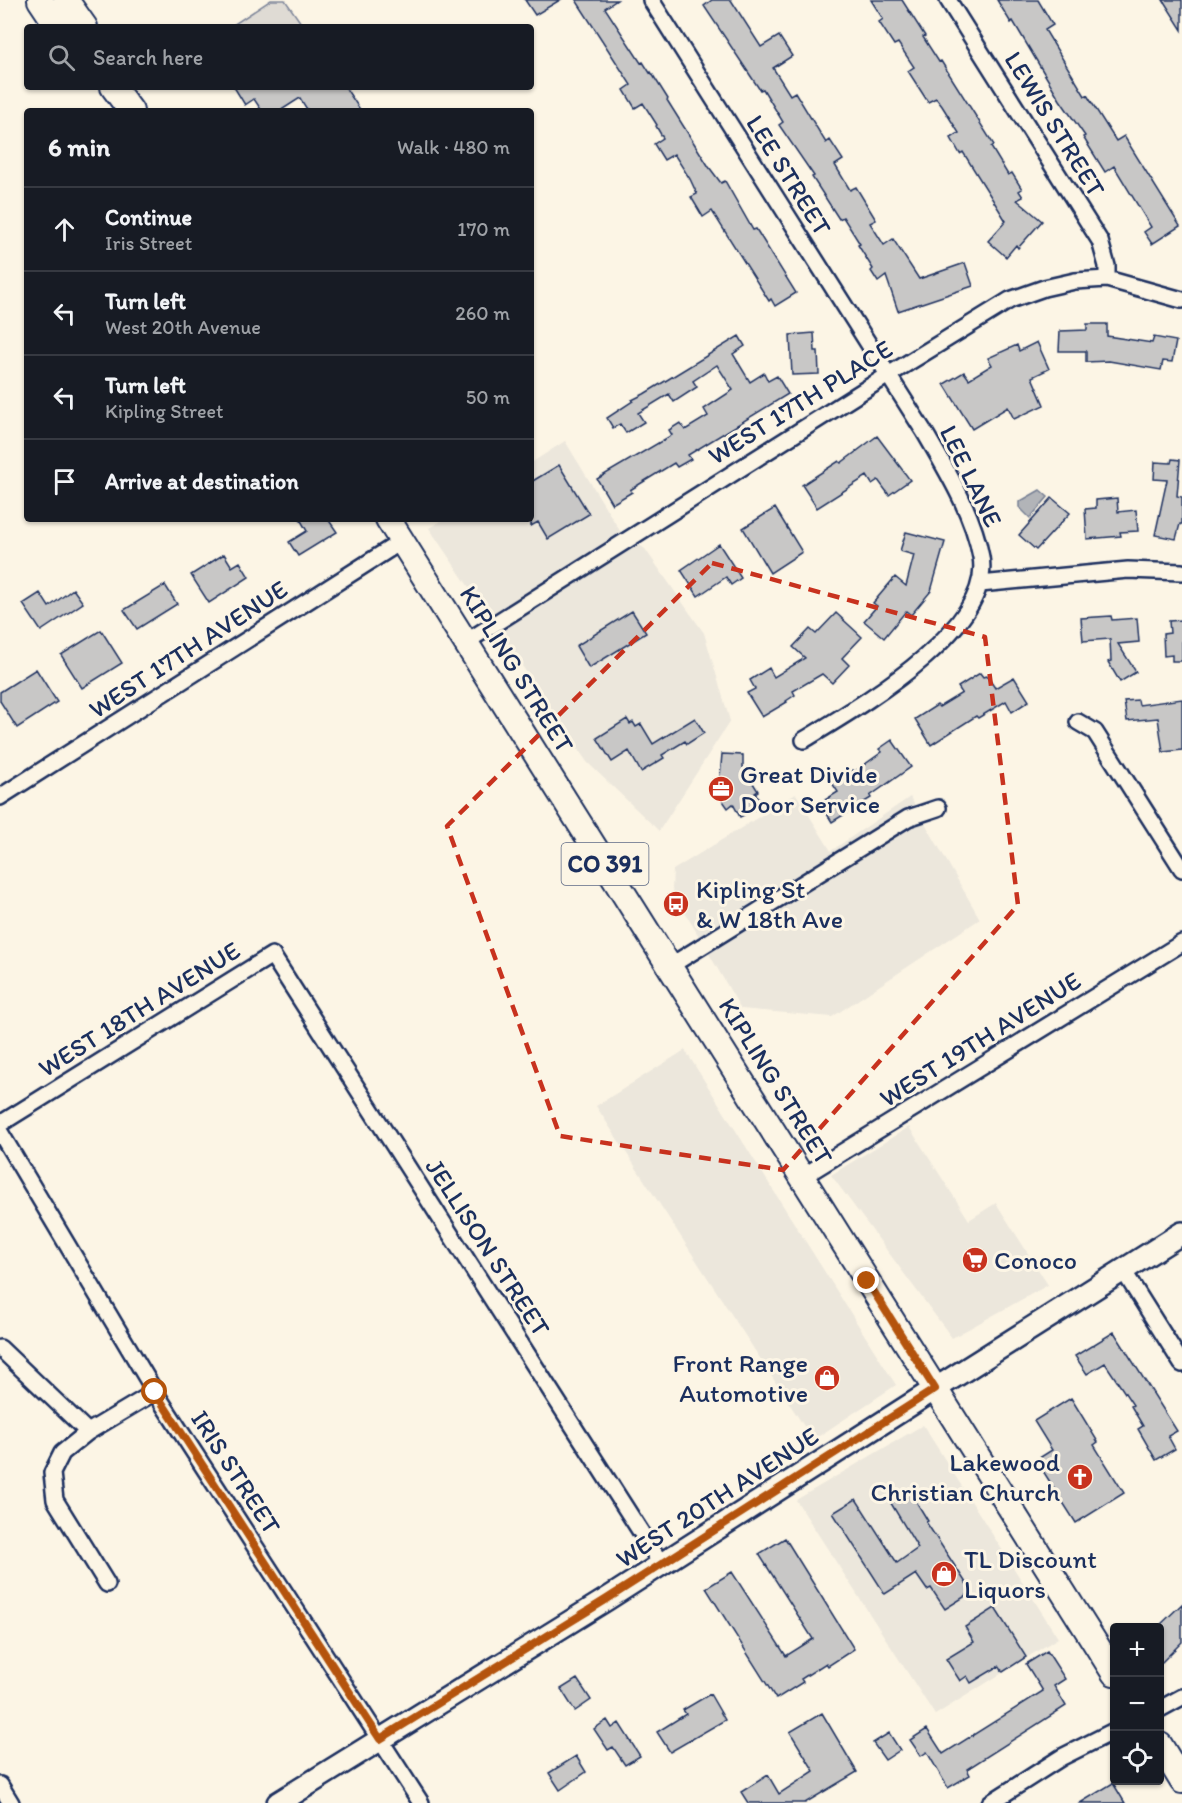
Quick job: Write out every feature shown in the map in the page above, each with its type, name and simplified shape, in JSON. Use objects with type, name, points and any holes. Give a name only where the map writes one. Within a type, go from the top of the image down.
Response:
[{"type":"main road","points":[[40,0],[56,24]]},
{"type":"main road","points":[[66,0],[83,24]]},
{"type":"main road","points":[[81,0],[96,24]]},
{"type":"main road","points":[[116,90],[129,108]]},
{"type":"main road","name":"KIPLING STREET","points":[[390,522],[1110,1667]]},
{"type":"main road","points":[[1164,1751],[1182,1780]]},
{"type":"street","name":"LEE STREET","points":[[651,0],[887,376]]},
{"type":"street","name":"LEWIS STREET","points":[[948,0],[1100,241],[1107,266],[1107,279]]},
{"type":"street","name":"WEST 17TH PLACE","points":[[466,642],[1010,300],[1044,288],[1075,281],[1107,279],[1182,300]]},
{"type":"street","name":"LEE LANE","points":[[804,740],[917,666],[955,627],[970,605],[980,584],[982,559],[970,518],[949,474],[887,376]]},
{"type":"street","name":"WEST 17TH AVENUE","points":[[0,797],[402,541]]},
{"type":"street","points":[[980,584],[1128,570],[1182,572]]},
{"type":"street","points":[[1078,722],[1095,732],[1182,869]]},
{"type":"street","points":[[670,966],[908,818],[938,808]]},
{"type":"street","name":"WEST 19TH AVENUE","points":[[802,1177],[1182,943]]},
{"type":"street","name":"WEST 18TH AVENUE","points":[[0,1124],[272,955]]},
{"type":"street","name":"JELLISON STREET","points":[[272,955],[662,1565]]},
{"type":"street","name":"IRIS STREET","points":[[0,1132],[155,1392],[421,1803]]},
{"type":"street","name":"WEST 20TH AVENUE","points":[[278,1803],[662,1565],[1182,1233]]},
{"type":"street","points":[[1124,1270],[1182,1364]]},
{"type":"street","points":[[0,1348],[88,1432]]},
{"type":"street","points":[[107,1584],[55,1500],[52,1473],[62,1453],[88,1432],[155,1392]]},
{"type":"street","points":[[1164,1707],[1182,1697]]},
{"type":"street","points":[[990,1803],[1062,1757],[1110,1733]]},
{"type":"street","points":[[0,1785],[11,1803]]},
{"type":"highlighted area","points":[[712,563],[985,637],[1018,905],[783,1170],[560,1136],[447,826]]},
{"type":"shaded area","points":[[271,0],[285,0],[301,23],[300,24],[235,24]]},
{"type":"shaded area","points":[[565,441],[620,531],[645,549],[704,633],[730,721],[659,831],[587,762],[429,528],[439,522],[534,522],[534,461]]},
{"type":"shaded area","points":[[1040,490],[1048,497],[1030,518],[1019,507],[1019,502]]},
{"type":"shaded area","points":[[796,794],[831,851],[910,797],[980,919],[832,1017],[741,1009],[672,890],[673,870]]},
{"type":"shaded area","points":[[685,1050],[896,1385],[813,1440],[596,1106]]},
{"type":"shaded area","points":[[909,1127],[969,1220],[996,1203],[1048,1285],[952,1338],[831,1175]]},
{"type":"shaded area","points":[[923,1425],[1058,1638],[935,1715],[796,1500]]},
{"type":"building","points":[[525,0],[560,0],[535,15]]},
{"type":"building","points":[[576,0],[617,0],[605,8],[641,63],[643,62],[651,72],[709,167],[721,183],[725,181],[753,230],[756,229],[796,293],[775,306],[771,299],[769,301],[712,211],[703,217],[691,197],[697,194],[690,179],[674,154],[664,160],[654,144],[663,138],[657,125],[643,103],[635,108],[624,90],[631,85]]},
{"type":"building","points":[[712,0],[731,0],[761,47],[779,36],[792,56],[773,68],[790,95],[795,92],[826,143],[830,140],[843,160],[835,165],[850,190],[856,187],[876,220],[870,223],[884,245],[893,239],[919,279],[965,263],[973,286],[898,311],[886,276],[878,282],[858,245],[860,244],[843,217],[839,219],[812,177],[814,176],[779,125],[783,122],[763,89],[760,90],[704,6]]},
{"type":"building","points":[[871,0],[902,0],[925,36],[923,37],[939,62],[941,61],[994,145],[991,147],[1008,175],[1012,173],[1022,189],[1019,191],[1023,197],[1017,200],[1042,221],[1018,248],[1016,245],[1006,257],[988,241],[1006,221],[963,152],[960,154],[951,138],[959,133],[936,98],[928,102],[908,71],[914,67],[898,43],[894,45],[879,22],[883,19]]},
{"type":"building","points":[[997,0],[1038,0],[1053,25],[1045,30],[1085,96],[1087,95],[1116,141],[1124,136],[1180,226],[1152,244],[1144,232],[1151,227],[1114,166],[1105,172],[1013,21],[1011,23]]},
{"type":"building","points":[[1163,0],[1182,0],[1182,30]]},
{"type":"building","points":[[236,90],[347,90],[359,108],[306,108],[300,98],[285,108],[260,108],[254,99],[245,105]]},
{"type":"building","points":[[1087,324],[1107,324],[1107,336],[1152,343],[1154,337],[1176,341],[1172,362],[1163,361],[1161,370],[1109,361],[1086,362],[1086,351],[1059,351],[1060,331],[1087,330]]},
{"type":"building","points":[[814,333],[819,374],[792,375],[790,335]]},
{"type":"building","points":[[739,336],[745,346],[733,354],[750,382],[764,373],[768,381],[777,376],[788,394],[688,455],[691,459],[677,467],[674,463],[612,504],[597,479],[672,435],[669,430],[680,423],[685,430],[708,416],[704,409],[733,390],[717,365],[693,381],[697,387],[674,402],[669,394],[638,413],[644,422],[626,433],[620,424],[613,428],[607,418],[632,400]]},
{"type":"building","points":[[1037,342],[1049,369],[1032,377],[1044,405],[1014,419],[1008,407],[972,429],[944,384],[964,372],[969,379],[992,365],[988,358],[1017,345],[1019,351]]},
{"type":"building","points":[[877,436],[910,480],[889,495],[878,480],[872,484],[867,476],[817,508],[802,485],[839,461],[841,463]]},
{"type":"building","points":[[1172,459],[1180,460],[1177,496],[1182,497],[1182,524],[1180,524],[1176,539],[1155,535],[1167,480],[1154,479],[1155,462],[1171,463]]},
{"type":"building","points":[[559,465],[589,514],[548,539],[538,522],[531,526],[531,522],[534,522],[534,480]]},
{"type":"building","points":[[1052,498],[1070,513],[1036,550],[1019,535]]},
{"type":"building","points":[[1117,498],[1118,512],[1136,510],[1138,531],[1120,532],[1121,536],[1087,539],[1085,509],[1096,508],[1096,500]]},
{"type":"building","points":[[775,508],[802,552],[770,573],[743,528]]},
{"type":"building","points":[[302,522],[330,522],[337,532],[298,556],[289,542],[307,531]]},
{"type":"building","points":[[906,532],[945,542],[931,591],[911,615],[906,611],[884,638],[864,621],[877,606],[873,603],[895,577],[906,586],[914,555],[900,551]]},
{"type":"building","points":[[719,544],[741,578],[731,585],[726,577],[698,596],[681,570]]},
{"type":"building","points":[[224,554],[232,567],[240,562],[249,577],[209,603],[191,575]]},
{"type":"building","points":[[165,585],[177,604],[137,629],[124,610]]},
{"type":"building","points":[[73,589],[83,603],[41,631],[23,604],[40,593],[49,607]]},
{"type":"building","points":[[632,611],[646,633],[589,668],[576,646]]},
{"type":"building","points":[[836,613],[862,637],[842,658],[849,665],[832,683],[822,674],[793,691],[795,695],[787,702],[762,717],[747,693],[755,689],[750,680],[769,668],[774,677],[805,658],[793,647],[810,629],[816,634]]},
{"type":"building","points":[[1111,616],[1112,620],[1137,618],[1139,642],[1118,644],[1136,672],[1120,682],[1108,662],[1111,661],[1110,639],[1083,641],[1081,618]]},
{"type":"building","points":[[1182,620],[1182,661],[1172,661],[1172,655],[1164,656],[1163,634],[1170,633],[1169,621]]},
{"type":"building","points":[[101,630],[122,663],[82,688],[61,655]]},
{"type":"building","points":[[36,669],[57,702],[17,728],[0,701],[0,692]]},
{"type":"building","points":[[980,673],[983,677],[987,676],[995,688],[1014,677],[1029,701],[1012,712],[1006,701],[978,718],[976,716],[931,745],[915,719],[962,693],[958,687]]},
{"type":"building","points":[[1182,699],[1182,750],[1163,752],[1158,718],[1127,721],[1124,701],[1138,700],[1139,705]]},
{"type":"building","points":[[695,718],[704,733],[687,744],[685,741],[662,755],[664,758],[641,772],[629,751],[612,762],[597,738],[627,719],[636,727],[641,724],[653,744]]},
{"type":"building","points":[[892,740],[911,767],[870,796],[871,798],[832,822],[820,803],[838,792],[832,783],[853,770],[854,772],[882,752],[879,749]]},
{"type":"building","points":[[722,754],[743,755],[743,767],[758,791],[755,793],[763,805],[740,817],[733,804],[728,808],[716,791],[725,786],[720,777]]},
{"type":"building","points":[[1114,1332],[1177,1431],[1168,1436],[1175,1449],[1156,1460],[1138,1429],[1143,1426],[1131,1406],[1133,1405],[1105,1363],[1087,1374],[1075,1356]]},
{"type":"building","name":"Lakewood Christian Church","points":[[1071,1398],[1098,1442],[1094,1445],[1124,1493],[1076,1523],[1036,1460],[1052,1450],[1034,1421]]},
{"type":"building","points":[[908,1488],[928,1521],[926,1522],[972,1592],[945,1609],[931,1588],[927,1590],[916,1574],[885,1594],[833,1513],[856,1499],[897,1563],[918,1548],[889,1500]]},
{"type":"building","points":[[785,1538],[854,1649],[828,1666],[826,1663],[801,1679],[803,1682],[776,1699],[706,1588],[732,1572],[786,1656],[813,1639],[759,1554]]},
{"type":"building","points":[[1182,1604],[1182,1642],[1164,1660],[1164,1623],[1162,1623]]},
{"type":"building","points":[[995,1608],[1026,1657],[1003,1672],[999,1666],[971,1683],[967,1676],[960,1681],[946,1659],[974,1642],[965,1627]]},
{"type":"building","points":[[1047,1651],[1065,1679],[1054,1686],[1066,1706],[967,1769],[970,1775],[948,1788],[927,1752],[921,1756],[910,1740],[927,1729],[943,1754],[1043,1691],[1026,1664]]},
{"type":"building","points":[[577,1679],[591,1700],[575,1711],[561,1689]]},
{"type":"building","points":[[710,1694],[725,1720],[670,1752],[657,1732],[686,1714],[683,1710]]},
{"type":"building","points":[[822,1713],[857,1772],[805,1803],[748,1803],[741,1792],[768,1775],[779,1794],[814,1771],[790,1732]]},
{"type":"building","points":[[607,1720],[612,1728],[619,1723],[640,1756],[625,1765],[613,1747],[608,1750],[594,1729]]},
{"type":"building","points":[[889,1733],[900,1750],[885,1760],[873,1743]]},
{"type":"building","points":[[576,1756],[586,1772],[560,1790],[549,1773]]},
{"type":"building","points":[[1110,1785],[1114,1785],[1125,1803],[1080,1803]]},
{"type":"place","name":"Great Divide Door Service","points":[[721,789]]},
{"type":"place","name":"Kipling St & W 18th Ave","points":[[676,904]]},
{"type":"place","name":"Conoco","points":[[975,1260]]},
{"type":"place","name":"Front Range Automotive","points":[[827,1378]]},
{"type":"place","name":"Lakewood Christian Church","points":[[1080,1477]]},
{"type":"place","name":"TL Discount Liquors","points":[[944,1574]]},
{"type":"route","points":[[155,1392],[380,1739],[662,1565],[935,1389],[867,1281]]}]
